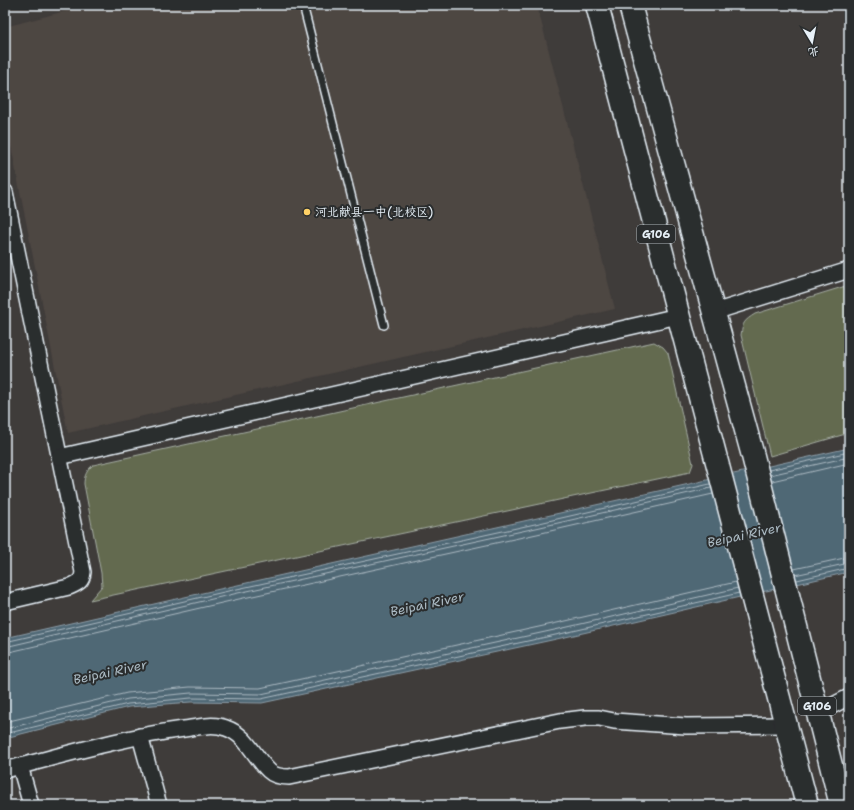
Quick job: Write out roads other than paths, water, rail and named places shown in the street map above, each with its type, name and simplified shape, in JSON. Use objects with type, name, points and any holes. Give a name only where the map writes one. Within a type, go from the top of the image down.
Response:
[{"type":"highway","name":"G106","points":[[597,5],[716,464],[807,805]]},
{"type":"highway","name":"G106","points":[[630,5],[753,456],[841,805]]},
{"type":"street","points":[[5,192],[83,572],[82,578],[77,583],[69,587],[5,602]]},
{"type":"street","points":[[714,312],[849,270]]},
{"type":"street","points":[[59,457],[678,316]]},
{"type":"street","points":[[818,713],[849,697]]},
{"type":"street","points":[[5,770],[153,733],[208,726],[228,728],[247,743],[269,771],[275,775],[289,777],[560,721],[585,718],[686,726],[786,725]]},
{"type":"street","points":[[140,736],[159,805]]},
{"type":"street","points":[[20,766],[31,805]]},
{"type":"lane","points":[[303,5],[384,324]]},
{"type":"water","name":"Beipai River","points":[[849,448],[849,572],[561,638],[262,703],[191,702],[129,707],[5,738],[5,638]]},
{"type":"place","name":"河北献县一中(北校区)","points":[[307,212]]}]
